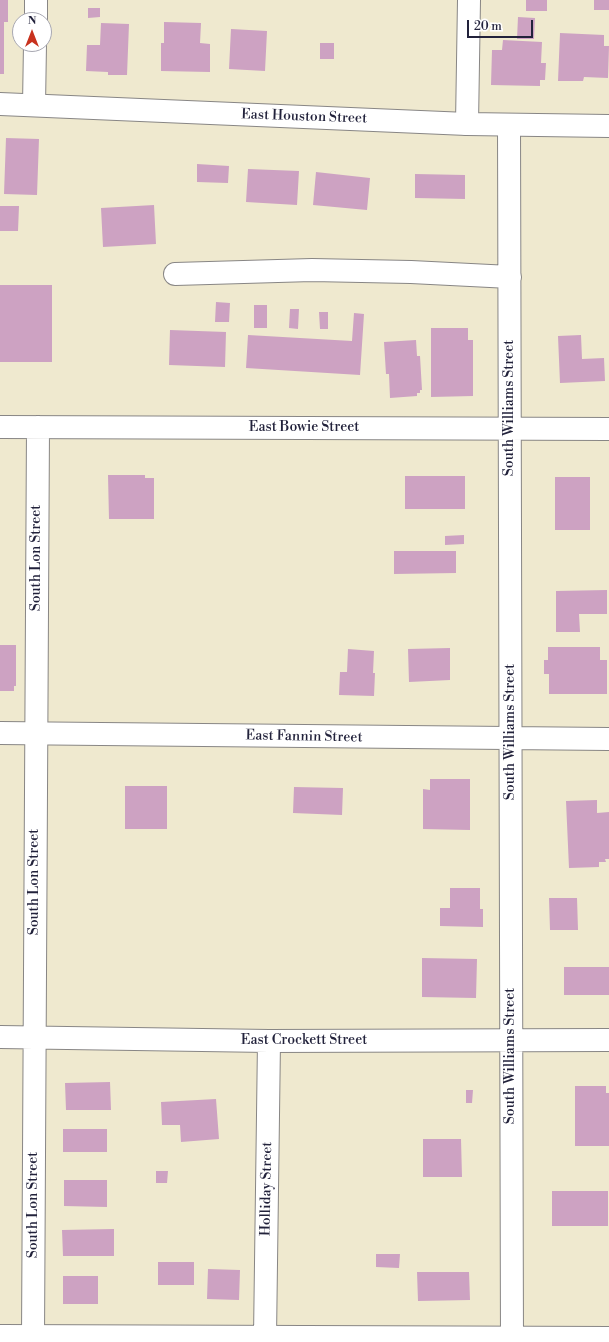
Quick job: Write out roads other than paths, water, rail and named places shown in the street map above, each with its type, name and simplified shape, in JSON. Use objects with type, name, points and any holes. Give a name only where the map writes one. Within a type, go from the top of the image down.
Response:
[{"type":"street","points":[[36,0],[36,12]]},
{"type":"street","points":[[467,124],[469,0]]},
{"type":"street","points":[[34,105],[35,52]]},
{"type":"street","name":"East Houston Street","points":[[0,104],[467,124],[609,126]]},
{"type":"street","name":"South Williams Street","points":[[510,125],[512,1339]]},
{"type":"street","points":[[175,274],[312,270],[411,272],[510,277]]},
{"type":"street","name":"East Bowie Street","points":[[0,427],[609,429]]},
{"type":"street","name":"South Lon Street","points":[[33,1336],[38,427]]},
{"type":"street","name":"East Fannin Street","points":[[0,733],[609,739]]},
{"type":"street","name":"East Crockett Street","points":[[0,1036],[269,1041],[609,1040]]},
{"type":"street","name":"Holliday Street","points":[[265,1337],[269,1041]]},
{"type":"street","points":[[0,1336],[512,1339],[609,1338]]}]
